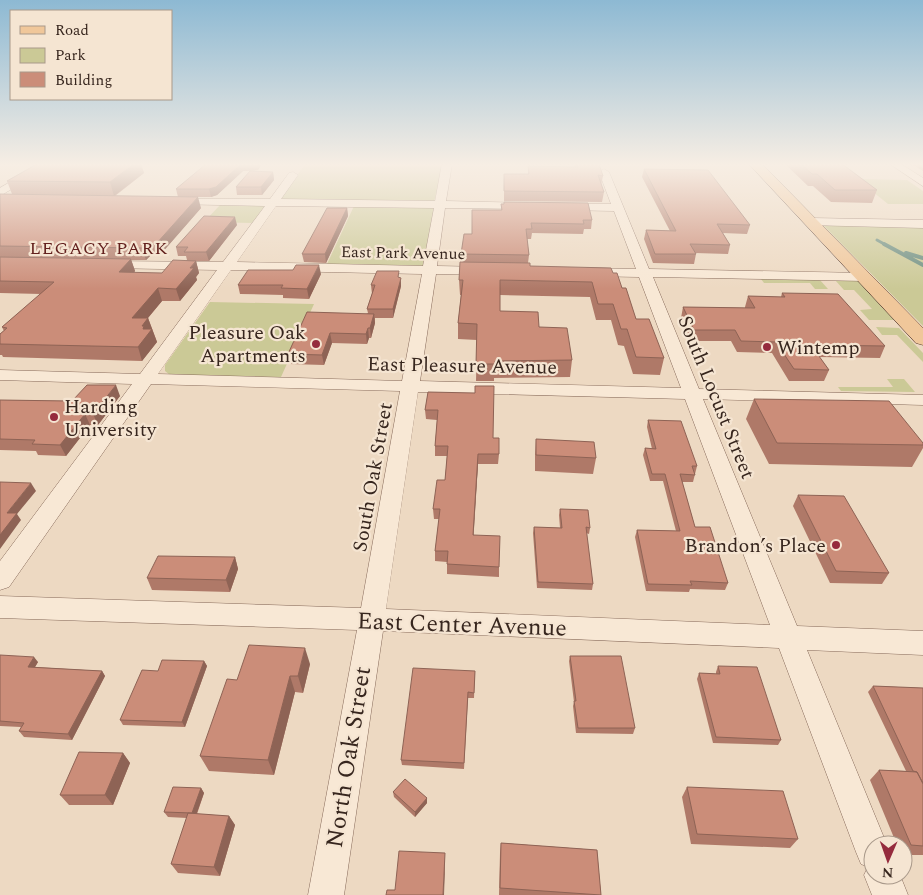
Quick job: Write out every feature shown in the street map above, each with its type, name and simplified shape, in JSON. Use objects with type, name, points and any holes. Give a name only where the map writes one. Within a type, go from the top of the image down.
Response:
[{"type":"main road","points":[[795,206],[923,339]]},
{"type":"street","points":[[208,212],[214,206]]},
{"type":"street","points":[[0,580],[271,206]]},
{"type":"street","name":"South Oak Street","points":[[370,619],[440,206]]},
{"type":"street","points":[[480,206],[618,208]]},
{"type":"street","name":"South Locust Street","points":[[618,208],[866,835]]},
{"type":"street","points":[[811,222],[923,224]]},
{"type":"street","name":"East Park Avenue","points":[[96,264],[164,260],[227,266],[503,271]]},
{"type":"street","points":[[578,272],[865,277]]},
{"type":"street","name":"East Pleasure Avenue","points":[[0,374],[923,400]]},
{"type":"street","name":"East Center Avenue","points":[[0,607],[370,619],[923,643]]},
{"type":"street","name":"North Oak Street","points":[[326,895],[370,619]]},
{"type":"green space","points":[[219,206],[266,206],[254,223],[204,222]]},
{"type":"green space","points":[[354,206],[436,208],[423,266],[327,264]]},
{"type":"green space","points":[[822,224],[923,225],[923,326]]},
{"type":"green space","points":[[761,279],[820,280],[828,289],[815,289],[810,283],[764,283]]},
{"type":"green space","points":[[835,280],[858,280],[895,320],[869,320],[860,310],[872,309],[854,290],[844,290]]},
{"type":"green space","points":[[210,302],[314,304],[281,377],[170,375],[165,371],[165,365]]},
{"type":"green space","points":[[876,327],[899,328],[923,353],[923,362],[897,335],[882,335]]},
{"type":"green space","points":[[887,379],[904,379],[915,392],[841,391],[838,387],[893,387]]},
{"type":"building","points":[[0,206],[190,206],[156,244],[147,244],[142,248],[0,246]]},
{"type":"building","points":[[501,206],[589,206],[592,220],[583,220],[584,224],[531,223],[532,229],[526,229],[529,255],[461,254],[464,234],[472,234],[472,210],[502,210]]},
{"type":"building","points":[[663,206],[735,206],[750,225],[717,224],[730,245],[690,244],[696,254],[655,254],[646,230],[676,231]]},
{"type":"building","points":[[327,208],[347,208],[325,254],[302,254]]},
{"type":"building","points":[[204,216],[235,217],[206,252],[184,252],[188,247],[176,247]]},
{"type":"building","points":[[0,257],[131,259],[119,272],[162,273],[173,260],[196,261],[190,268],[194,268],[176,289],[158,288],[132,318],[148,318],[142,326],[144,326],[143,329],[152,329],[138,347],[0,344],[0,334],[7,328],[2,327],[54,282],[0,281]]},
{"type":"building","points":[[460,262],[530,263],[530,266],[611,268],[613,273],[617,273],[622,288],[626,288],[636,319],[649,319],[664,358],[636,357],[627,329],[621,329],[613,304],[598,304],[592,282],[500,280],[500,311],[538,312],[539,327],[567,328],[572,360],[495,361],[495,364],[476,364],[477,324],[458,323],[463,280],[459,280]]},
{"type":"building","points":[[296,265],[319,265],[307,289],[281,288],[283,285],[238,285],[248,270],[293,270]]},
{"type":"building","points":[[377,271],[399,271],[398,277],[401,278],[393,309],[367,309],[375,285],[371,285]]},
{"type":"building","points":[[782,293],[838,294],[885,346],[811,345],[829,370],[794,369],[776,342],[741,341],[735,330],[694,330],[683,307],[755,308],[748,296],[785,297]]},
{"type":"building","points":[[307,312],[374,314],[366,334],[330,333],[322,355],[288,354]]},
{"type":"building","points":[[87,385],[116,385],[93,414],[85,414],[60,445],[32,444],[35,440],[0,439],[0,400],[69,401],[73,400]]},
{"type":"building","points":[[475,386],[494,386],[493,438],[499,438],[499,454],[478,454],[473,535],[500,536],[499,567],[447,564],[448,551],[435,551],[440,509],[433,509],[437,480],[445,480],[448,446],[435,446],[438,410],[425,410],[428,392],[475,393]]},
{"type":"building","points":[[754,399],[889,401],[923,445],[777,443]]},
{"type":"building","points":[[648,420],[681,421],[697,466],[692,466],[695,475],[680,474],[695,527],[710,527],[728,583],[690,581],[692,585],[648,584],[637,530],[680,531],[665,474],[652,474],[645,448],[656,449]]},
{"type":"building","points":[[536,439],[594,442],[596,458],[536,455]]},
{"type":"building","points":[[0,482],[31,483],[7,513],[17,513],[0,535]]},
{"type":"building","name":"Brandon’s Place","points":[[798,495],[844,496],[889,573],[836,571]]},
{"type":"building","points":[[560,509],[588,510],[590,528],[586,527],[593,584],[538,582],[534,527],[562,528]]},
{"type":"building","points":[[158,556],[235,557],[226,580],[147,578]]},
{"type":"building","points":[[249,645],[305,648],[298,676],[290,676],[268,760],[200,756],[227,679],[237,680]]},
{"type":"building","points":[[0,655],[34,657],[28,667],[102,671],[68,734],[19,731],[24,723],[0,721]]},
{"type":"building","points":[[570,656],[621,656],[635,728],[578,728]]},
{"type":"building","points":[[162,660],[204,661],[182,722],[120,720],[142,670],[158,671]]},
{"type":"building","points":[[718,666],[757,667],[781,740],[716,737],[699,673],[720,674]]},
{"type":"building","points":[[413,668],[475,671],[474,693],[468,692],[464,763],[401,760]]},
{"type":"building","points":[[873,686],[923,688],[923,783],[917,772],[913,771]]},
{"type":"building","points":[[79,752],[123,753],[105,795],[60,795]]},
{"type":"building","points":[[879,770],[917,772],[923,784],[923,846],[913,845],[913,835],[907,835]]},
{"type":"building","points":[[405,779],[427,798],[415,812],[393,792]]},
{"type":"building","points":[[173,787],[201,788],[192,813],[164,812]]},
{"type":"building","points":[[687,787],[783,791],[798,839],[697,834]]},
{"type":"building","points":[[188,813],[229,816],[214,867],[171,864]]},
{"type":"building","points":[[501,843],[597,850],[601,895],[500,888]]},
{"type":"building","points":[[399,851],[445,853],[443,895],[386,895],[387,890],[395,890]]},
{"type":"waterway","points":[[877,240],[886,245]]},
{"type":"waterway","points":[[884,244],[923,265]]},
{"type":"waterway","points":[[906,253],[923,258]]},
{"type":"place","name":"Pleasure Oak Apartments","points":[[316,344]]},
{"type":"place","name":"Wintemp","points":[[767,347]]},
{"type":"place","name":"Harding University","points":[[54,417]]},
{"type":"place","name":"Brandon’s Place","points":[[836,545]]},
{"type":"district","name":"LEGACY PARK","points":[[99,248]]}]
